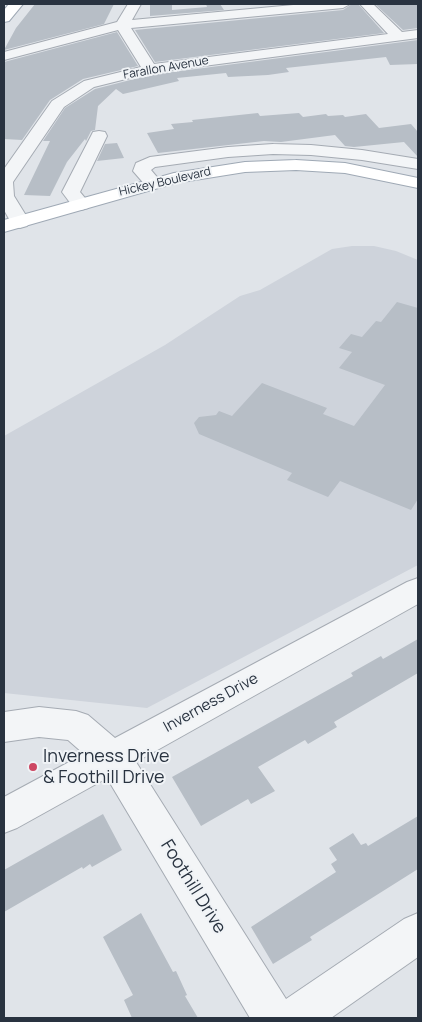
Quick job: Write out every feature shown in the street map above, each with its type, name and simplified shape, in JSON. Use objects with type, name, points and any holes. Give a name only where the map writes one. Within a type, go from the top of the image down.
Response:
[{"type":"main road","points":[[4,18],[16,4]]},
{"type":"main road","name":"Hickey Boulevard","points":[[12,224],[153,183],[222,169],[279,165],[345,168],[418,183]]},
{"type":"street","points":[[122,25],[134,4]]},
{"type":"street","points":[[4,56],[122,25],[245,8],[343,4]]},
{"type":"street","points":[[366,4],[398,36]]},
{"type":"street","points":[[122,25],[150,69]]},
{"type":"street","name":"Farallon Avenue","points":[[12,224],[5,196],[4,182],[58,104],[89,84],[150,69],[418,34]]},
{"type":"street","points":[[81,204],[71,192],[99,136]]},
{"type":"street","points":[[153,183],[142,170],[142,167],[150,162],[228,152],[273,149],[311,150],[362,155],[418,164]]},
{"type":"street","name":"Inverness Drive","points":[[4,816],[418,590]]},
{"type":"street","name":"Foothill Drive","points":[[4,726],[39,722],[76,726],[113,757],[274,1018]]},
{"type":"street","points":[[295,1018],[418,933]]},
{"type":"shaded area","points":[[352,246],[374,246],[396,251],[418,260],[418,565],[147,708],[4,693],[4,436],[165,345],[240,296],[260,290],[332,249]]},
{"type":"building","points":[[35,4],[114,4],[104,24],[4,50],[16,28]]},
{"type":"building","points":[[150,4],[172,4],[172,10],[207,7],[206,4],[220,4],[224,10],[150,16]]},
{"type":"building","points":[[352,4],[358,4],[384,33],[155,62],[135,30],[343,10]]},
{"type":"building","points":[[375,4],[418,4],[418,28],[403,30]]},
{"type":"building","points":[[117,32],[138,66],[83,79],[50,100],[22,140],[4,139],[4,62]]},
{"type":"building","points":[[418,40],[418,64],[390,65],[386,57],[286,68],[289,72],[268,75],[228,77],[226,73],[177,78],[179,81],[123,94],[116,89],[98,106],[95,130],[91,131],[86,141],[85,139],[67,162],[50,196],[24,195],[50,141],[43,141],[65,108],[95,89],[150,75]]},
{"type":"building","points":[[258,113],[260,116],[299,113],[303,117],[326,114],[328,116],[343,115],[345,117],[366,114],[379,128],[411,124],[418,132],[418,157],[404,142],[354,147],[345,146],[335,135],[281,142],[264,141],[158,153],[147,133],[174,129],[171,124],[193,122],[192,120]]},
{"type":"building","points":[[117,143],[124,158],[97,161],[105,144]]},
{"type":"building","points":[[397,302],[418,308],[418,499],[411,510],[340,481],[328,497],[287,480],[292,473],[199,434],[194,423],[199,417],[216,415],[219,411],[232,416],[262,383],[327,408],[323,414],[354,426],[385,385],[339,368],[352,352],[339,348],[351,334],[362,337],[376,321],[381,322]]},
{"type":"building","points":[[418,639],[418,673],[334,722],[337,727],[308,744],[305,740],[258,767],[275,791],[251,804],[248,799],[201,826],[172,777],[353,676],[351,673],[381,656],[383,659]]},
{"type":"building","points":[[103,814],[122,850],[92,867],[90,864],[83,869],[82,867],[4,912],[4,870]]},
{"type":"building","points":[[418,816],[418,869],[310,937],[312,940],[273,964],[251,927],[336,872],[331,864],[337,860],[329,848],[353,833],[361,845],[366,843],[368,846]]},
{"type":"building","points":[[141,913],[173,972],[176,971],[187,995],[185,996],[198,1018],[132,1018],[124,1000],[133,995],[103,937]]},
{"type":"place","name":"Inverness Drive & Foothill Drive","points":[[33,767]]}]
